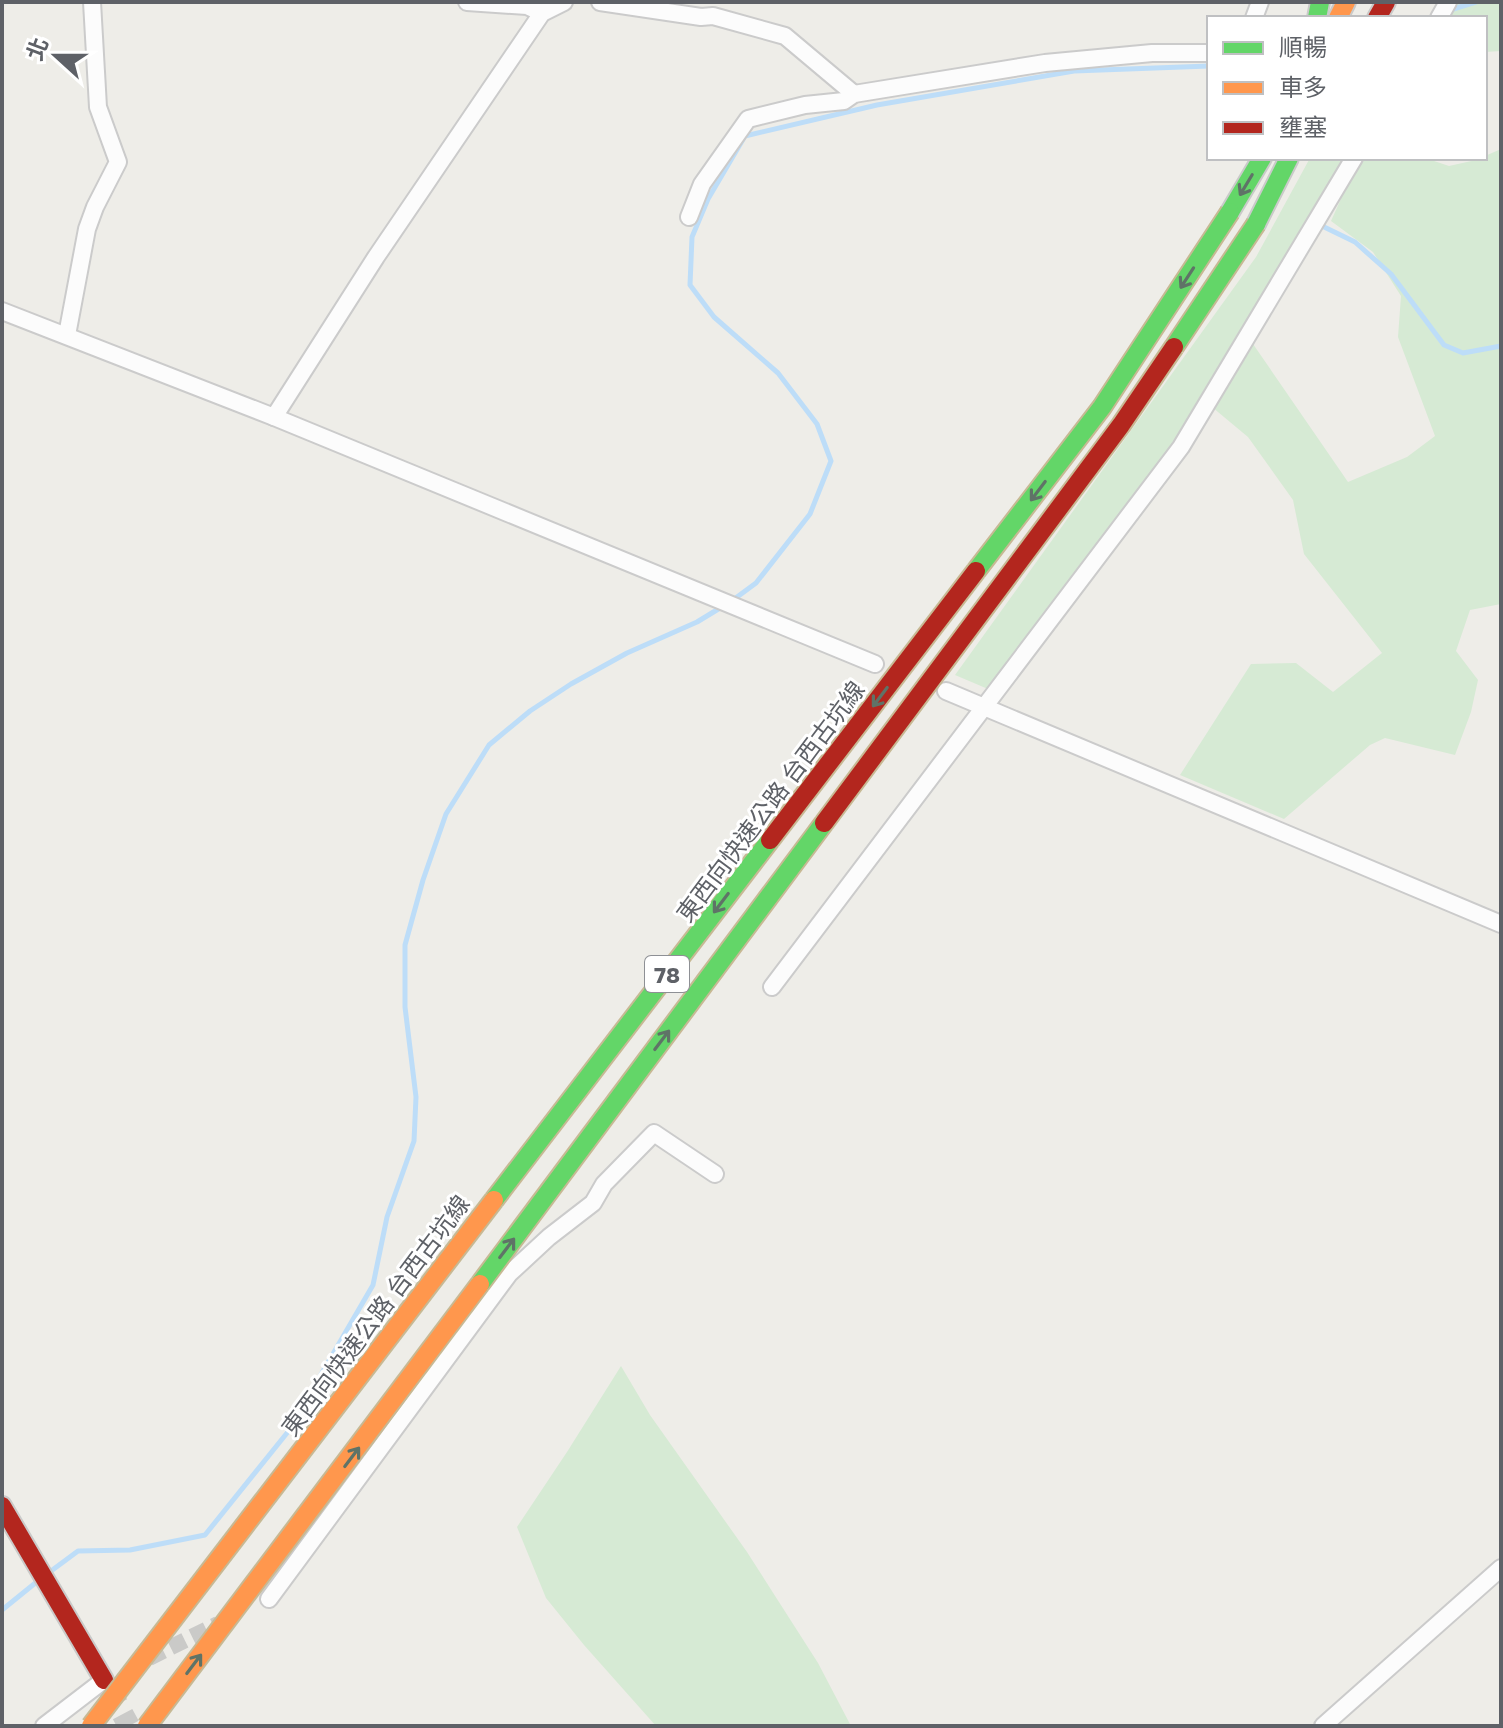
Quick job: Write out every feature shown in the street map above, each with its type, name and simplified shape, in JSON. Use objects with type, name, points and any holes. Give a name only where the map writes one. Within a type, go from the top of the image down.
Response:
[{"type":"main road","name":"東西向快速公路 台西古坑線","points":[[91,1726],[1102,407],[1261,160]]},
{"type":"main road","name":"78","points":[[147,1726],[352,1457],[1111,437],[1256,224],[1289,160]]},
{"type":"main road","points":[[2,1506],[104,1680]]},
{"type":"street","points":[[67,335],[87,229],[118,162],[98,107],[92,2]]},
{"type":"street","points":[[467,2],[527,6],[542,13]]},
{"type":"street","points":[[274,417],[376,257],[542,13],[564,2]]},
{"type":"street","points":[[600,2],[701,17],[713,16],[785,36],[854,94]]},
{"type":"street","points":[[689,217],[702,184],[748,119],[805,105],[844,101],[854,94],[1045,63],[1152,53],[1207,53]]},
{"type":"street","points":[[772,987],[1181,447],[1353,160]]},
{"type":"street","points":[[2,311],[274,417],[875,664]]},
{"type":"street","points":[[946,691],[1501,924]]},
{"type":"street","points":[[269,1599],[509,1274],[549,1237],[593,1203],[604,1184],[654,1133],[715,1174]]},
{"type":"street","points":[[1323,1726],[1501,1568]]},
{"type":"street","points":[[44,1726],[104,1680]]},
{"type":"green space","points":[[1457,2],[1501,2],[1501,51],[1487,52],[1487,16],[1447,16]]},
{"type":"green space","points":[[1501,149],[1501,604],[1470,610],[1456,651],[1478,680],[1471,712],[1455,755],[1385,738],[1370,745],[1284,819],[1180,775],[1251,664],[1296,663],[1333,692],[1382,653],[1304,554],[1293,500],[1248,437],[1212,407],[1253,344],[1348,482],[1407,457],[1435,436],[1398,337],[1401,296],[1373,252],[1331,221],[1361,160],[1431,160],[1449,166],[1487,160],[1487,155]]},
{"type":"green space","points":[[1309,160],[1346,160],[1179,436],[988,689],[955,675],[1256,257]]},
{"type":"green space","points":[[621,1366],[650,1415],[747,1552],[818,1663],[851,1726],[656,1726],[546,1598],[517,1527]]},
{"type":"waterway","points":[[1450,10],[1476,2]]},
{"type":"waterway","points":[[733,600],[756,583],[810,514],[831,461],[817,424],[778,373],[714,317],[690,285],[692,237],[708,199],[745,136],[877,105],[1074,71],[1207,66]]},
{"type":"waterway","points":[[1318,224],[1355,242],[1391,274],[1444,345],[1463,353],[1501,346]]},
{"type":"waterway","points":[[47,1574],[78,1551],[130,1550],[205,1535],[287,1433],[373,1285],[387,1217],[414,1141],[416,1097],[405,1007],[405,945],[446,814],[489,745],[530,711],[627,653],[697,622],[725,605]]},
{"type":"waterway","points":[[2,1610],[39,1580]]},
{"type":"tunnel","points":[[149,1658],[218,1624]]},
{"type":"tunnel","points":[[107,1685],[129,1726]]},
{"type":"traffic: fast","points":[[1317,16],[1320,2]]},
{"type":"traffic: fast","points":[[1230,212],[1261,160]]},
{"type":"traffic: fast","points":[[1256,224],[1288,160]]},
{"type":"traffic: fast","points":[[976,571],[1102,407],[1230,212]]},
{"type":"traffic: fast","points":[[1174,347],[1256,224]]},
{"type":"traffic: fast","points":[[480,1284],[824,823]]},
{"type":"traffic: fast","points":[[494,1200],[770,840]]},
{"type":"traffic: slow","points":[[1339,16],[1346,2]]},
{"type":"traffic: slow","points":[[91,1726],[494,1200]]},
{"type":"traffic: slow","points":[[147,1726],[480,1284]]},
{"type":"traffic: jam","points":[[1378,16],[1386,2]]},
{"type":"traffic: jam","points":[[824,823],[1121,425],[1174,347]]},
{"type":"traffic: jam","points":[[770,840],[976,571]]},
{"type":"traffic: jam","points":[[2,1506],[104,1680]]}]
